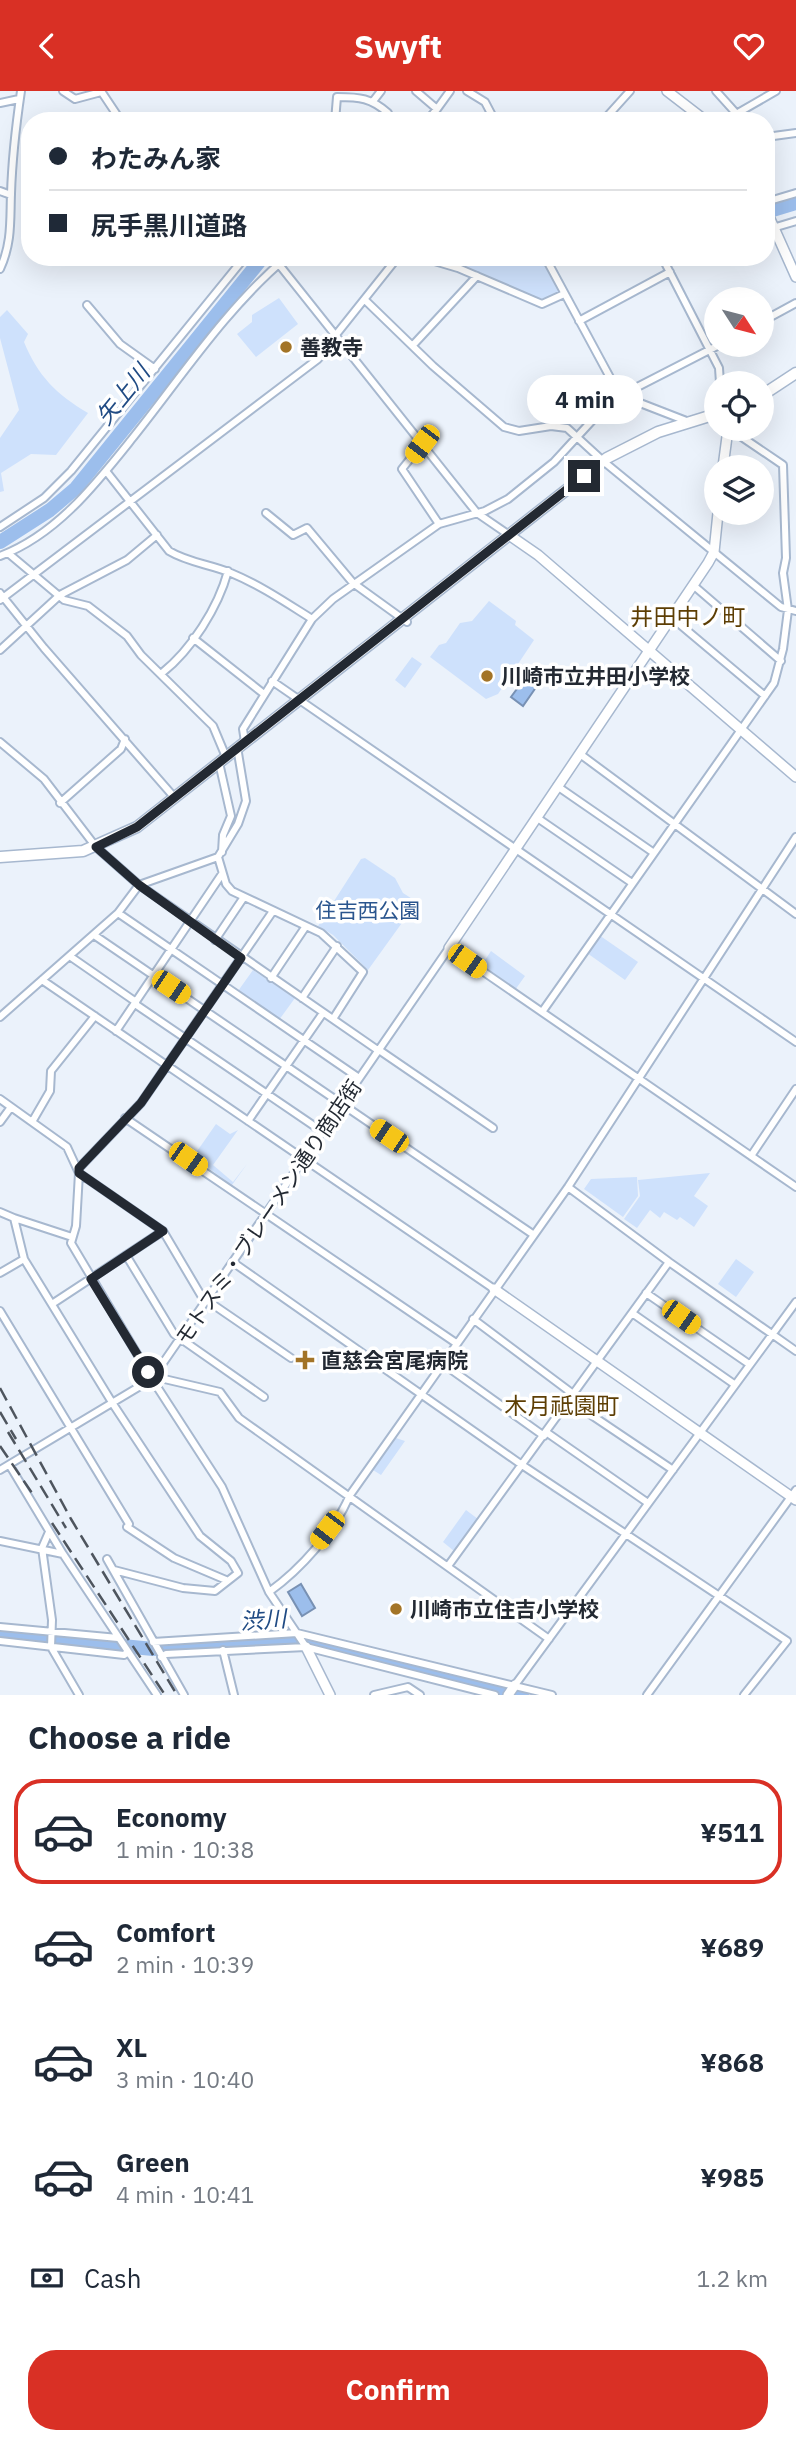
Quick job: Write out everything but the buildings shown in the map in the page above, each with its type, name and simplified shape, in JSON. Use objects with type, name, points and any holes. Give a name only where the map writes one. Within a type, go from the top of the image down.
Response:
[{"type":"main road","points":[[774,385],[796,371]]},
{"type":"main road","points":[[98,849],[137,827],[174,797],[238,753],[605,463],[644,437],[704,418]]},
{"type":"main road","points":[[605,463],[645,442],[704,423]]},
{"type":"main road","points":[[0,859],[98,849],[139,831],[245,743],[301,702]]},
{"type":"street","points":[[63,91],[75,99],[101,91],[115,112]]},
{"type":"street","points":[[374,100],[381,91]]},
{"type":"street","points":[[416,91],[437,109]]},
{"type":"street","points":[[435,112],[450,91]]},
{"type":"street","points":[[467,91],[485,102],[490,112]]},
{"type":"street","points":[[611,112],[630,91]]},
{"type":"street","points":[[667,91],[694,112]]},
{"type":"street","points":[[716,91],[734,112]]},
{"type":"street","points":[[739,112],[776,91]]},
{"type":"street","points":[[0,103],[20,95],[9,249],[0,269]]},
{"type":"street","points":[[336,112],[338,97],[374,100],[387,112]]},
{"type":"street","points":[[775,136],[796,133]]},
{"type":"street","points":[[0,191],[11,195]]},
{"type":"street","points":[[775,199],[796,193]]},
{"type":"street","points":[[775,227],[796,221]]},
{"type":"street","points":[[775,236],[796,277]]},
{"type":"street","points":[[0,527],[57,486],[238,266]]},
{"type":"street","points":[[0,556],[28,543],[69,511],[106,471],[240,303],[277,266]]},
{"type":"street","points":[[281,266],[477,513],[538,555],[796,777]]},
{"type":"street","points":[[174,797],[1,596],[318,359],[391,266]]},
{"type":"street","points":[[452,266],[542,304],[564,294]]},
{"type":"street","points":[[550,266],[620,396]]},
{"type":"street","points":[[667,266],[704,337]]},
{"type":"street","points":[[579,321],[670,272]]},
{"type":"street","points":[[414,344],[477,276]]},
{"type":"street","points":[[365,300],[414,344],[433,366],[504,427],[519,431],[561,426],[714,552],[792,611]]},
{"type":"street","points":[[774,315],[796,303]]},
{"type":"street","points":[[87,305],[120,344],[155,369]]},
{"type":"street","points":[[245,743],[243,729],[312,619],[354,583],[439,524],[496,507],[554,461],[600,409],[704,352]]},
{"type":"street","points":[[620,396],[634,398],[689,422]]},
{"type":"street","points":[[542,1011],[775,680],[792,611],[783,573],[786,558],[783,465],[747,441]]},
{"type":"street","points":[[422,444],[402,469],[439,524]]},
{"type":"street","points":[[106,471],[169,551],[183,559],[228,572],[266,589],[312,619]]},
{"type":"street","points":[[266,513],[293,534],[307,528],[354,583],[404,621]]},
{"type":"street","points":[[717,525],[714,552],[449,948],[796,1187]]},
{"type":"street","points":[[0,650],[60,595],[137,554],[157,535]]},
{"type":"street","points":[[8,553],[64,600],[88,606],[127,636],[141,655],[213,726],[225,762],[231,816],[223,835],[220,854],[222,874],[232,891],[306,926],[337,946],[363,972],[333,1019]]},
{"type":"street","points":[[162,673],[174,663],[193,638],[217,601],[228,572]]},
{"type":"street","points":[[693,585],[781,661]]},
{"type":"street","points":[[671,617],[765,697]]},
{"type":"street","points":[[193,638],[264,694]]},
{"type":"street","points":[[272,681],[796,1042]]},
{"type":"street","points":[[60,803],[121,750],[125,739]]},
{"type":"street","points":[[0,742],[44,779],[98,849],[139,885],[190,923],[492,1128]]},
{"type":"street","points":[[0,1017],[118,913],[139,885],[220,854],[238,824],[246,801],[238,753]]},
{"type":"street","points":[[580,754],[796,914]]},
{"type":"street","points":[[558,786],[654,853]]},
{"type":"street","points":[[537,817],[632,883]]},
{"type":"street","points":[[269,1592],[294,1574],[344,1508],[350,1495],[442,1363],[568,1187],[796,837]]},
{"type":"street","points":[[116,1031],[222,874]]},
{"type":"street","points":[[215,940],[244,897]]},
{"type":"street","points":[[273,911],[141,1103],[79,1170],[71,1243],[152,1379],[222,1487],[269,1592],[306,1647],[330,1695]]},
{"type":"street","points":[[118,913],[359,1078]]},
{"type":"street","points":[[271,978],[306,926]]},
{"type":"street","points":[[94,935],[534,1235]]},
{"type":"street","points":[[302,998],[337,946]]},
{"type":"street","name":"モトスミ・ブレーメン通り商店街","points":[[0,1470],[73,1429],[152,1379],[449,948]]},
{"type":"street","points":[[71,957],[323,1132]]},
{"type":"street","points":[[42,980],[794,1495],[647,1695]]},
{"type":"street","points":[[248,1121],[323,1013]]},
{"type":"street","points":[[32,1122],[50,1091],[51,1071],[95,1016]]},
{"type":"street","points":[[751,1156],[796,1089]]},
{"type":"street","points":[[0,1099],[67,1147],[79,1170],[163,1231],[207,1301],[290,1358]]},
{"type":"street","points":[[0,1122],[11,1107]]},
{"type":"street","points":[[125,1118],[456,1343]]},
{"type":"street","points":[[568,1187],[796,1351]]},
{"type":"street","points":[[0,1212],[72,1237]]},
{"type":"street","points":[[14,1218],[24,1259],[113,1404],[200,1536],[231,1561],[238,1573],[215,1591],[183,1588],[114,1570]]},
{"type":"street","points":[[52,1304],[163,1231]]},
{"type":"street","points":[[127,1255],[174,1334],[264,1397]]},
{"type":"street","points":[[0,1273],[24,1259]]},
{"type":"street","points":[[448,1566],[669,1262]]},
{"type":"street","points":[[234,1263],[522,1465],[787,1641],[744,1695]]},
{"type":"street","points":[[646,1293],[749,1364]]},
{"type":"street","points":[[508,1695],[796,1302]]},
{"type":"street","points":[[0,1311],[128,1525],[174,1558],[226,1580]]},
{"type":"street","points":[[632,1313],[734,1384]]},
{"type":"street","points":[[473,1319],[571,1397],[673,1470]]},
{"type":"street","points":[[442,1363],[648,1503]]},
{"type":"street","points":[[152,1379],[220,1392],[239,1418],[549,1639]]},
{"type":"street","points":[[9,1466],[49,1532],[157,1695]]},
{"type":"street","points":[[49,1532],[42,1548],[52,1633],[51,1647],[79,1695]]},
{"type":"street","points":[[0,1541],[63,1553]]},
{"type":"street","points":[[107,1559],[184,1695]]},
{"type":"street","points":[[0,1627],[119,1638]]},
{"type":"street","points":[[153,1642],[297,1633],[552,1695]]},
{"type":"street","points":[[0,1640],[124,1655],[129,1653]]},
{"type":"street","points":[[161,1657],[166,1654],[223,1650],[306,1647],[495,1695]]},
{"type":"street","points":[[223,1650],[234,1695]]},
{"type":"street","points":[[374,1695],[408,1687],[420,1695]]},
{"type":"green space","points":[[456,266],[547,266],[559,293],[542,301]]},
{"type":"green space","points":[[279,298],[298,324],[256,357],[237,334],[252,322],[252,315]]},
{"type":"green space","points":[[7,310],[28,334],[24,342],[35,365],[49,383],[66,399],[88,413],[56,455],[31,454],[1,473],[4,491],[0,492],[0,438],[19,410],[0,338],[0,317]]},
{"type":"green space","points":[[489,601],[516,621],[515,625],[534,640],[498,694],[486,699],[430,657],[439,645],[446,643],[460,623],[472,621]]},
{"type":"green space","points":[[412,657],[422,664],[405,688],[395,680]]},
{"type":"green space","name":"住吉西公園","points":[[365,858],[395,878],[403,893],[417,902],[368,970],[333,935],[318,926],[361,859]]},
{"type":"green space","points":[[599,935],[638,962],[625,980],[587,953]]},
{"type":"green space","points":[[491,951],[525,976],[515,990],[481,966]]},
{"type":"green space","points":[[253,970],[295,998],[279,1020],[238,991]]},
{"type":"green space","points":[[216,1124],[230,1134],[238,1130],[213,1165],[233,1182],[247,1164],[232,1185],[193,1157]]},
{"type":"green space","points":[[710,1173],[694,1196],[708,1206],[694,1227],[680,1217],[677,1220],[664,1212],[660,1218],[650,1210],[637,1228],[624,1219],[640,1196],[638,1180]]},
{"type":"green space","points":[[637,1177],[638,1196],[623,1217],[584,1189],[591,1179]]},
{"type":"green space","points":[[736,1259],[754,1272],[736,1297],[718,1284]]},
{"type":"green space","points":[[396,1438],[405,1441],[381,1475],[373,1470]]},
{"type":"green space","points":[[466,1510],[478,1519],[454,1551],[443,1542]]},
{"type":"water","points":[[528,674],[539,683],[523,706],[511,697]]},
{"type":"water","points":[[301,1584],[315,1608],[302,1616],[288,1592]]},
{"type":"waterway","name":"矢上川","points":[[775,209],[796,203]]},
{"type":"waterway","name":"矢上川","points":[[0,542],[50,510],[76,488],[256,266]]},
{"type":"waterway","name":"渋川","points":[[0,1634],[153,1649],[304,1640],[522,1695]]},
{"type":"railway","points":[[0,1388],[71,1519],[177,1695]]},
{"type":"railway","points":[[0,1412],[16,1439]]},
{"type":"railway","points":[[8,1432],[66,1528]]},
{"type":"railway","points":[[0,1446],[34,1496]]},
{"type":"railway","points":[[52,1523],[165,1695]]},
{"type":"place","name":"善教寺","points":[[286,347]]},
{"type":"place","name":"川崎市立井田小学校","points":[[487,676]]},
{"type":"place","name":"直慈会宮尾病院","points":[[305,1360]]},
{"type":"place","name":"川崎市立住吉小学校","points":[[396,1609]]},
{"type":"district","name":"井田中ノ町","points":[[688,616]]},
{"type":"district","name":"木月祗園町","points":[[562,1405]]},
{"type":"route","points":[[148,1372],[91,1279],[163,1231],[79,1173],[79,1168],[141,1103],[241,958],[139,885],[96,847],[137,827],[584,476]]}]
